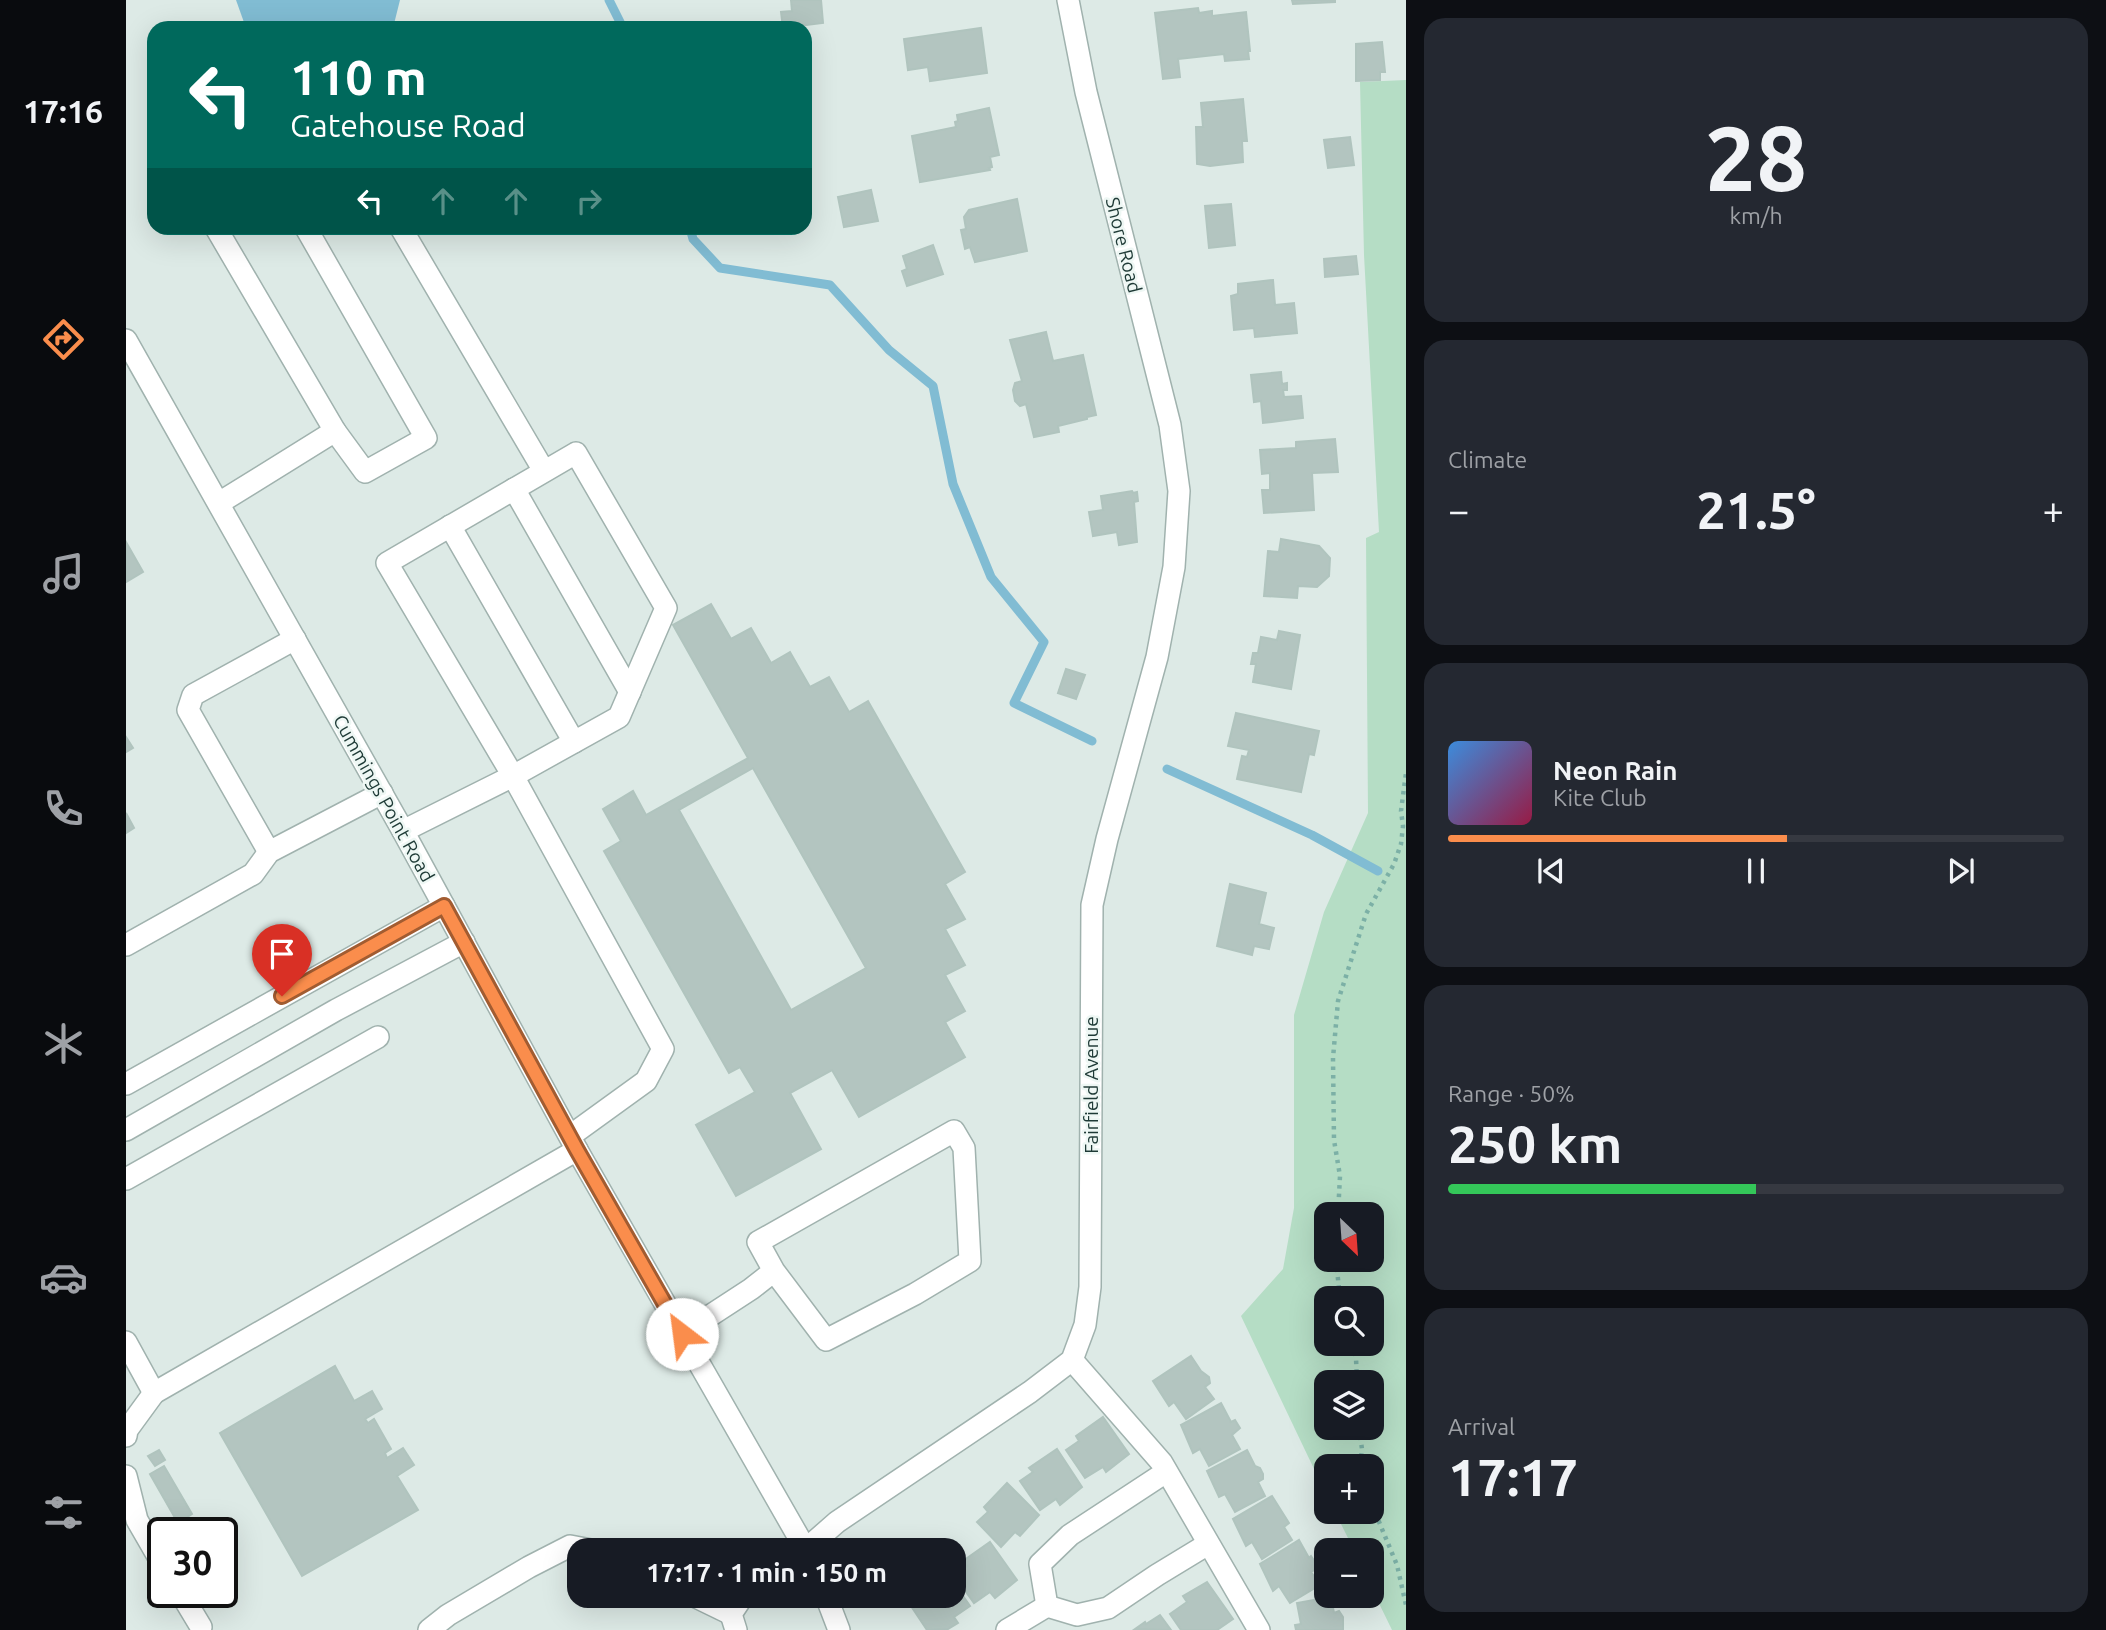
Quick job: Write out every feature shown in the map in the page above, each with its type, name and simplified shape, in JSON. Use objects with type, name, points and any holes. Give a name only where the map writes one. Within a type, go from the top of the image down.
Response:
[{"type":"street","name":"Shore Road","points":[[1068,0],[1093,119],[1170,425],[1180,491]]},
{"type":"street","points":[[220,235],[335,431],[365,472],[426,438],[310,235]]},
{"type":"street","points":[[411,235],[544,471]]},
{"type":"street","name":"Cummings Point Road","points":[[126,340],[382,793],[573,1143],[799,1538]]},
{"type":"street","points":[[219,503],[335,431]]},
{"type":"street","points":[[126,1436],[127,1430],[154,1393],[573,1143],[646,1081],[663,1049],[513,776],[387,563],[576,453],[666,608],[620,717],[513,776],[403,831]]},
{"type":"street","points":[[514,489],[630,692]]},
{"type":"street","name":"Fairfield Avenue","points":[[1072,1360],[1085,1325],[1090,1287],[1093,905],[1107,839],[1157,657],[1174,567],[1180,491]]},
{"type":"street","points":[[450,526],[574,742]]},
{"type":"street","points":[[269,852],[188,710],[193,695],[295,639]]},
{"type":"street","points":[[126,945],[253,874],[269,852],[382,793]]},
{"type":"street","points":[[126,1084],[444,906]]},
{"type":"street","points":[[126,1130],[336,1010],[464,942]]},
{"type":"street","points":[[126,1179],[378,1037]]},
{"type":"street","points":[[954,1131],[964,1148],[970,1261],[915,1294],[826,1340],[775,1271],[758,1242],[954,1131]]},
{"type":"street","points":[[682,1334],[775,1271]]},
{"type":"street","points":[[126,1342],[154,1393]]},
{"type":"street","points":[[819,1538],[837,1522],[1030,1392],[1072,1360],[1162,1463],[1259,1630]]},
{"type":"street","points":[[1047,1606],[1040,1564],[1070,1535],[1166,1472]]},
{"type":"street","points":[[126,1476],[137,1520],[147,1537]]},
{"type":"street","points":[[1007,1630],[1047,1606],[1077,1615],[1108,1608],[1157,1574],[1208,1544]]},
{"type":"street","points":[[429,1630],[448,1615],[567,1548]]},
{"type":"street","points":[[189,1608],[201,1628]]},
{"type":"street","points":[[831,1608],[839,1630]]},
{"type":"path","points":[[1339,1202],[1340,1176],[1334,1140],[1333,1058],[1338,1002],[1366,914],[1394,864],[1401,844],[1401,811],[1406,773]]},
{"type":"path","points":[[1380,1524],[1397,1564],[1406,1605]]},
{"type":"green space","points":[[1406,80],[1406,1630],[1392,1630],[1381,1608],[1384,1608],[1384,1538],[1348,1538],[1341,1524],[1384,1524],[1384,1454],[1314,1454],[1314,1469],[1241,1316],[1283,1269],[1294,1208],[1294,1015],[1324,912],[1368,813],[1366,538],[1379,532],[1364,255],[1360,82]]},
{"type":"water","points":[[236,0],[400,0],[395,21],[244,21]]},
{"type":"building","points":[[791,0],[821,0],[823,23],[782,21],[781,12],[792,11]]},
{"type":"building","points":[[1292,0],[1335,0],[1335,2],[1293,4]]},
{"type":"building","points":[[1198,8],[1199,13],[1212,11],[1212,16],[1246,12],[1249,59],[1225,61],[1224,54],[1178,59],[1180,77],[1163,79],[1155,13]]},
{"type":"building","points":[[981,28],[987,73],[930,81],[928,67],[908,70],[904,39]]},
{"type":"building","points":[[1382,42],[1385,72],[1380,72],[1380,80],[1356,81],[1356,44]]},
{"type":"building","points":[[1243,99],[1247,141],[1242,141],[1243,162],[1210,166],[1197,164],[1196,127],[1203,127],[1201,103]]},
{"type":"building","points":[[989,108],[999,155],[990,157],[990,170],[920,182],[912,136],[956,127],[957,115]]},
{"type":"building","points":[[1350,137],[1354,165],[1328,168],[1324,140]]},
{"type":"building","points":[[871,190],[878,221],[844,227],[838,197]]},
{"type":"building","points":[[1017,199],[1027,251],[975,262],[970,247],[965,249],[961,230],[966,229],[964,217],[969,210]]},
{"type":"building","points":[[1231,204],[1235,245],[1209,248],[1205,206]]},
{"type":"building","points":[[933,245],[943,274],[907,286],[902,271],[907,269],[903,256]]},
{"type":"building","points":[[1356,256],[1358,274],[1325,277],[1324,259]]},
{"type":"building","points":[[1273,280],[1275,305],[1294,303],[1297,333],[1255,337],[1254,328],[1234,330],[1231,296],[1238,294],[1238,284]]},
{"type":"building","points":[[1046,332],[1053,361],[1083,355],[1096,415],[1058,426],[1059,432],[1034,437],[1026,404],[1020,406],[1015,401],[1015,383],[1022,381],[1010,340]]},
{"type":"building","points":[[1281,372],[1282,384],[1287,383],[1287,390],[1283,390],[1284,397],[1301,396],[1303,418],[1263,423],[1261,401],[1254,402],[1251,375]]},
{"type":"building","points":[[1335,439],[1338,472],[1312,473],[1314,510],[1264,513],[1262,490],[1270,490],[1270,473],[1262,474],[1260,450],[1296,448],[1296,442]]},
{"type":"building","points":[[1137,492],[1138,501],[1134,502],[1137,542],[1119,545],[1117,532],[1093,536],[1089,512],[1103,510],[1101,496]]},
{"type":"building","points":[[1281,539],[1319,546],[1330,558],[1329,576],[1317,587],[1298,586],[1297,598],[1264,596],[1268,551],[1279,552]]},
{"type":"building","points":[[126,542],[143,572],[126,582]]},
{"type":"building","points":[[711,604],[731,639],[751,628],[771,663],[790,652],[810,687],[829,677],[849,712],[868,701],[965,872],[945,884],[965,919],[945,929],[965,965],[945,975],[965,1011],[945,1022],[965,1057],[859,1117],[832,1070],[790,1093],[821,1149],[736,1196],[696,1125],[755,1092],[740,1067],[729,1073],[604,851],[621,841],[603,809],[633,791],[646,815],[748,758],[673,625]],"holes":[[[753,768],[866,968],[791,1010],[679,810]]]},
{"type":"building","points":[[1279,631],[1300,635],[1291,689],[1253,682],[1256,664],[1251,664],[1253,653],[1258,653],[1261,637],[1277,640]]},
{"type":"building","points":[[1066,669],[1085,675],[1076,699],[1058,693]]},
{"type":"building","points":[[1236,713],[1319,731],[1314,755],[1309,754],[1301,792],[1237,779],[1242,756],[1247,757],[1249,750],[1228,746]]},
{"type":"building","points":[[126,737],[133,748],[126,752]]},
{"type":"building","points":[[126,813],[134,828],[126,833]]},
{"type":"building","points":[[1230,884],[1266,893],[1259,924],[1274,928],[1269,949],[1254,946],[1252,955],[1217,946]]},
{"type":"building","points":[[1191,1356],[1201,1371],[1209,1377],[1210,1383],[1205,1387],[1214,1399],[1186,1419],[1174,1402],[1169,1406],[1153,1381]]},
{"type":"building","points":[[335,1366],[354,1401],[372,1391],[382,1409],[365,1419],[368,1423],[374,1419],[391,1449],[385,1453],[387,1458],[403,1448],[414,1465],[397,1476],[418,1510],[302,1576],[220,1433]]},
{"type":"building","points":[[1221,1403],[1231,1422],[1235,1420],[1240,1428],[1232,1435],[1240,1449],[1209,1466],[1200,1449],[1193,1453],[1181,1425]]},
{"type":"building","points":[[1103,1417],[1129,1454],[1106,1472],[1103,1467],[1085,1478],[1066,1450],[1079,1441],[1076,1436]]},
{"type":"building","points":[[1057,1449],[1082,1487],[1060,1505],[1056,1499],[1040,1510],[1020,1481],[1033,1472],[1029,1468]]},
{"type":"building","points":[[159,1450],[165,1460],[155,1466],[148,1456]]},
{"type":"building","points":[[1247,1450],[1255,1466],[1260,1468],[1263,1474],[1263,1479],[1258,1482],[1265,1496],[1235,1512],[1225,1494],[1219,1497],[1207,1471]]},
{"type":"building","points":[[164,1466],[192,1514],[187,1517],[175,1517],[150,1474]]},
{"type":"building","points":[[1007,1483],[1039,1515],[1020,1536],[1015,1532],[1001,1547],[977,1522],[988,1512],[984,1507]]},
{"type":"building","points":[[1272,1496],[1289,1523],[1284,1527],[1292,1540],[1262,1559],[1252,1542],[1246,1546],[1233,1519]]},
{"type":"building","points":[[1299,1540],[1309,1558],[1311,1556],[1314,1560],[1314,1570],[1311,1572],[1314,1576],[1314,1589],[1290,1603],[1279,1586],[1273,1591],[1260,1564]]},
{"type":"building","points":[[990,1542],[1017,1580],[995,1598],[990,1592],[974,1603],[966,1592],[966,1559]]},
{"type":"building","points":[[1207,1582],[1233,1619],[1217,1630],[1181,1630],[1170,1614],[1187,1602],[1183,1596]]},
{"type":"building","points":[[966,1600],[970,1606],[954,1617],[958,1623],[948,1629],[927,1630],[912,1608],[966,1608]]},
{"type":"building","points":[[1314,1600],[1314,1608],[1333,1608],[1334,1613],[1339,1611],[1343,1617],[1343,1630],[1296,1630],[1295,1625],[1301,1624],[1297,1603]]},
{"type":"building","points":[[1160,1615],[1171,1630],[1135,1629],[1145,1622],[1146,1624]]},
{"type":"waterway","points":[[609,0],[620,21]]},
{"type":"waterway","points":[[692,235],[720,268],[830,285],[889,350],[933,386],[953,484],[991,577],[1044,642],[1014,703],[1092,741]]},
{"type":"waterway","points":[[1167,769],[1312,835],[1378,871]]},
{"type":"route","points":[[282,996],[444,906],[577,1150],[682,1334]]}]
